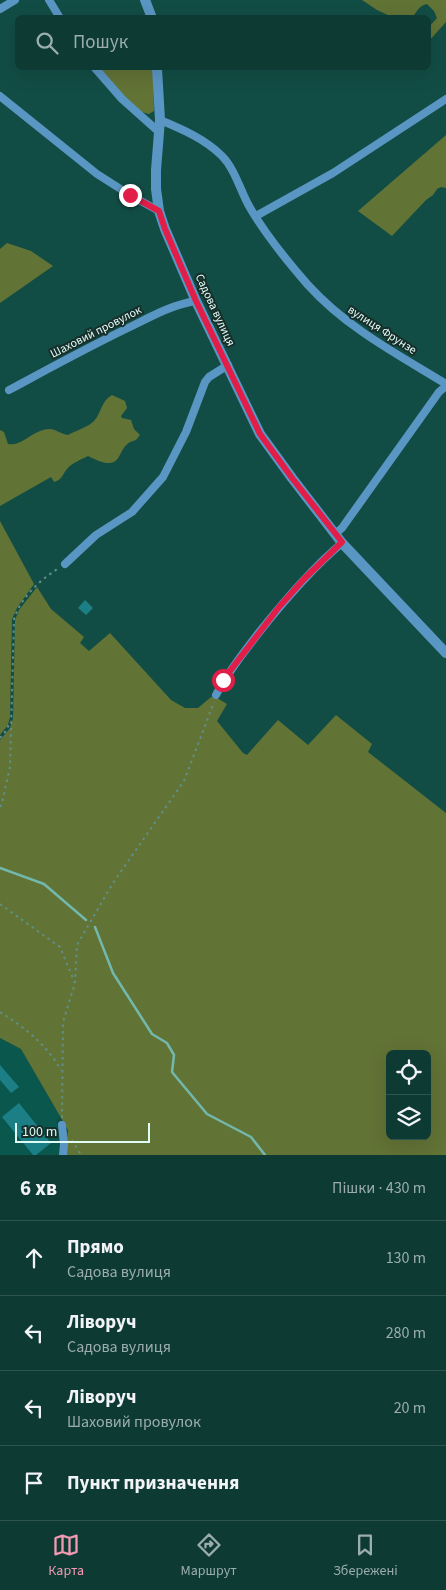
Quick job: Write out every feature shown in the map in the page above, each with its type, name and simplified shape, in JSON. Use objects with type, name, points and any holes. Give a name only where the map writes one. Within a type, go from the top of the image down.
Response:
[{"type":"street","points":[[0,9],[15,0]]},
{"type":"street","points":[[49,0],[58,15]]},
{"type":"street","points":[[145,0],[151,15]]},
{"type":"street","points":[[96,70],[122,99],[159,132]]},
{"type":"street","name":"Садова вулиця","points":[[157,70],[160,120],[156,189],[159,211],[196,301],[260,434],[339,538],[446,653]]},
{"type":"street","points":[[0,96],[97,174],[159,211]]},
{"type":"street","points":[[256,216],[333,173],[446,98]]},
{"type":"street","name":"вулиця Фрунзе","points":[[160,120],[199,138],[224,158],[256,216],[307,284],[329,307],[357,329],[446,385]]},
{"type":"street","name":"Шаховий провулок","points":[[10,390],[96,343],[148,318],[182,304],[196,301]]},
{"type":"street","points":[[65,564],[96,535],[132,512],[163,477],[186,432],[205,382],[209,376],[228,365]]},
{"type":"street","points":[[216,695],[230,671],[279,607],[339,538],[342,528],[439,392],[446,385]]},
{"type":"street","points":[[62,1125],[63,1155]]},
{"type":"path","points":[[0,806],[10,767],[13,628],[15,614],[35,586],[65,564]]},
{"type":"path","points":[[62,1125],[63,1022],[75,983],[77,945],[113,884],[184,781],[216,695]]},
{"type":"path","points":[[0,738],[10,726],[12,717]]},
{"type":"path","points":[[0,904],[60,947],[75,983]]},
{"type":"path","points":[[0,1012],[40,1042],[55,1059],[62,1071]]},
{"type":"shaded area","points":[[362,0],[446,0],[446,22],[431,39],[431,25],[437,18],[434,11],[427,4],[420,7],[414,15],[388,15]]},
{"type":"shaded area","points":[[153,70],[154,111],[149,114],[129,103],[100,71]]},
{"type":"shaded area","points":[[446,135],[446,188],[441,187],[437,189],[392,236],[358,211]]},
{"type":"shaded area","points":[[7,243],[31,251],[53,266],[0,303],[0,249]]},
{"type":"shaded area","points":[[112,395],[125,401],[127,408],[121,416],[131,420],[134,429],[140,435],[124,448],[115,461],[109,463],[101,462],[88,456],[69,467],[59,480],[54,482],[51,477],[0,506],[0,430],[4,432],[8,444],[18,443],[37,432],[49,429],[68,435],[94,421],[103,404]]},
{"type":"shaded area","points":[[0,521],[34,584],[17,608],[12,619],[10,717],[8,725],[0,735]]},
{"type":"shaded area","points":[[37,587],[51,609],[84,637],[80,643],[89,651],[110,633],[171,700],[185,708],[198,708],[211,697],[227,704],[217,721],[243,753],[247,755],[278,720],[308,745],[336,715],[372,744],[368,752],[446,813],[446,1155],[65,1155],[68,1130],[21,1049],[0,1038],[0,740],[10,728],[13,718],[15,620],[19,610]]},
{"type":"shaded area","points":[[0,1038],[21,1049],[60,1117],[56,1121],[62,1137],[59,1155],[0,1155]]},
{"type":"building","points":[[85,600],[93,608],[86,615],[78,608]]},
{"type":"building","points":[[0,1065],[19,1087],[11,1093],[0,1080]]},
{"type":"building","points":[[19,1103],[51,1143],[36,1155],[33,1155],[2,1117]]},
{"type":"waterway","points":[[0,868],[44,884],[86,920]]},
{"type":"waterway","points":[[95,927],[113,973],[152,1034],[167,1043],[174,1055],[172,1072],[207,1114],[251,1137],[265,1155]]},
{"type":"route","points":[[130,195],[159,211],[196,301],[260,434],[342,542],[304,579],[279,607],[223,680]]}]
